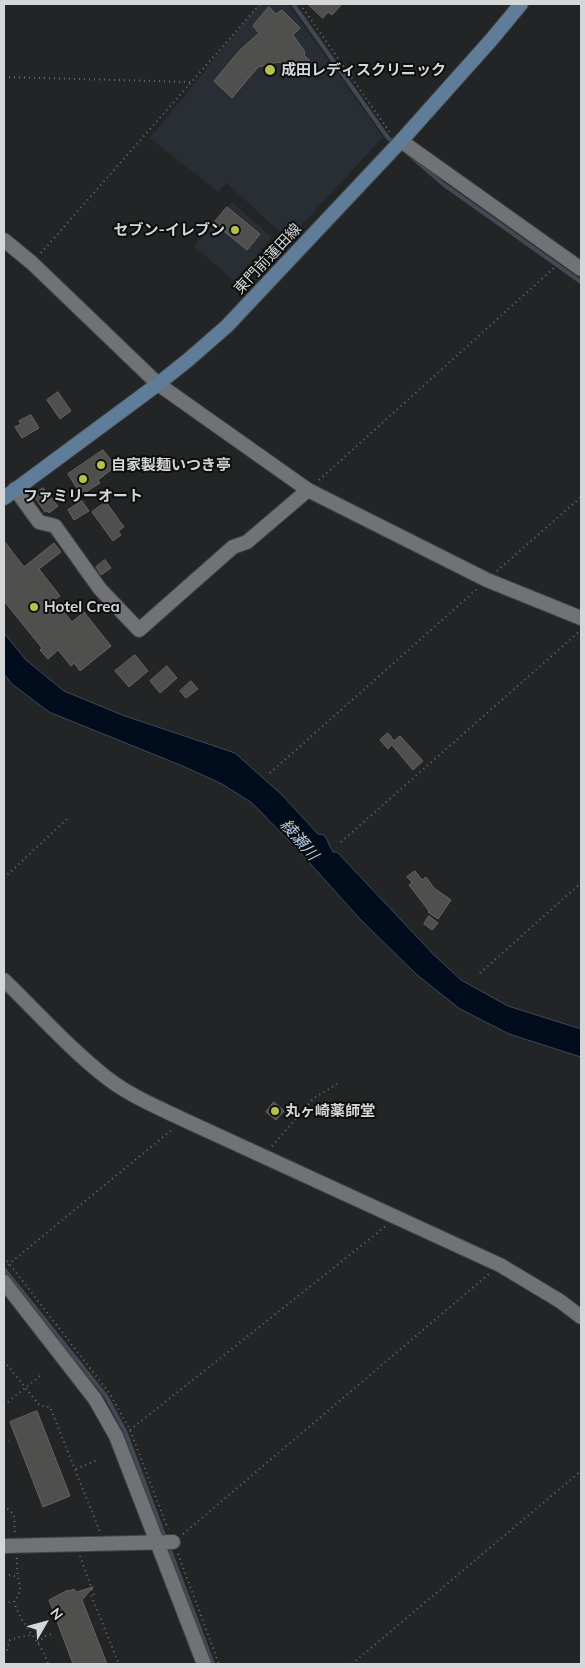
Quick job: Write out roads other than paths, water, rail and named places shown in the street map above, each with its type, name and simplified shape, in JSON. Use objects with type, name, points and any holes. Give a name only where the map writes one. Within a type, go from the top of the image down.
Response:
[{"type":"main road","name":"東門前蓮田線","points":[[4,498],[158,384],[227,326],[398,144],[521,4]]},
{"type":"street","points":[[398,144],[440,170],[581,269]]},
{"type":"street","points":[[4,240],[32,263],[158,384],[308,490],[487,580],[581,618]]},
{"type":"street","points":[[15,489],[40,522],[55,526],[100,589],[139,630],[233,547],[248,542],[308,490]]},
{"type":"street","points":[[4,980],[85,1060],[108,1078],[148,1103],[500,1265],[560,1301],[581,1316]]},
{"type":"street","points":[[4,1282],[100,1406],[116,1436],[204,1664]]},
{"type":"street","points":[[4,1546],[173,1542]]},
{"type":"water","name":"綾瀬川","points":[[4,633],[26,660],[64,691],[122,715],[235,753],[282,795],[318,834],[324,835],[333,852],[337,852],[433,954],[461,980],[508,1006],[581,1029],[581,1057],[509,1034],[460,1009],[416,974],[360,919],[298,850],[252,803],[222,784],[185,767],[49,712],[12,684],[4,674]]},
{"type":"waterway","points":[[293,4],[388,138],[395,143]]},
{"type":"waterway","points":[[406,152],[443,184],[581,282]]},
{"type":"waterway","points":[[4,1269],[106,1396],[125,1431],[165,1538]]},
{"type":"waterway","points":[[168,1545],[213,1664]]},
{"type":"place","name":"成田レディスクリニック","points":[[270,70]]},
{"type":"place","name":"セブン-イレブン","points":[[235,230]]},
{"type":"place","name":"自家製麺いつき亭","points":[[101,465]]},
{"type":"place","name":"ファミリーオート","points":[[83,479]]},
{"type":"place","name":"Hotel Crea","points":[[34,607]]},
{"type":"place","name":"丸ヶ崎薬師堂","points":[[275,1111]]}]
